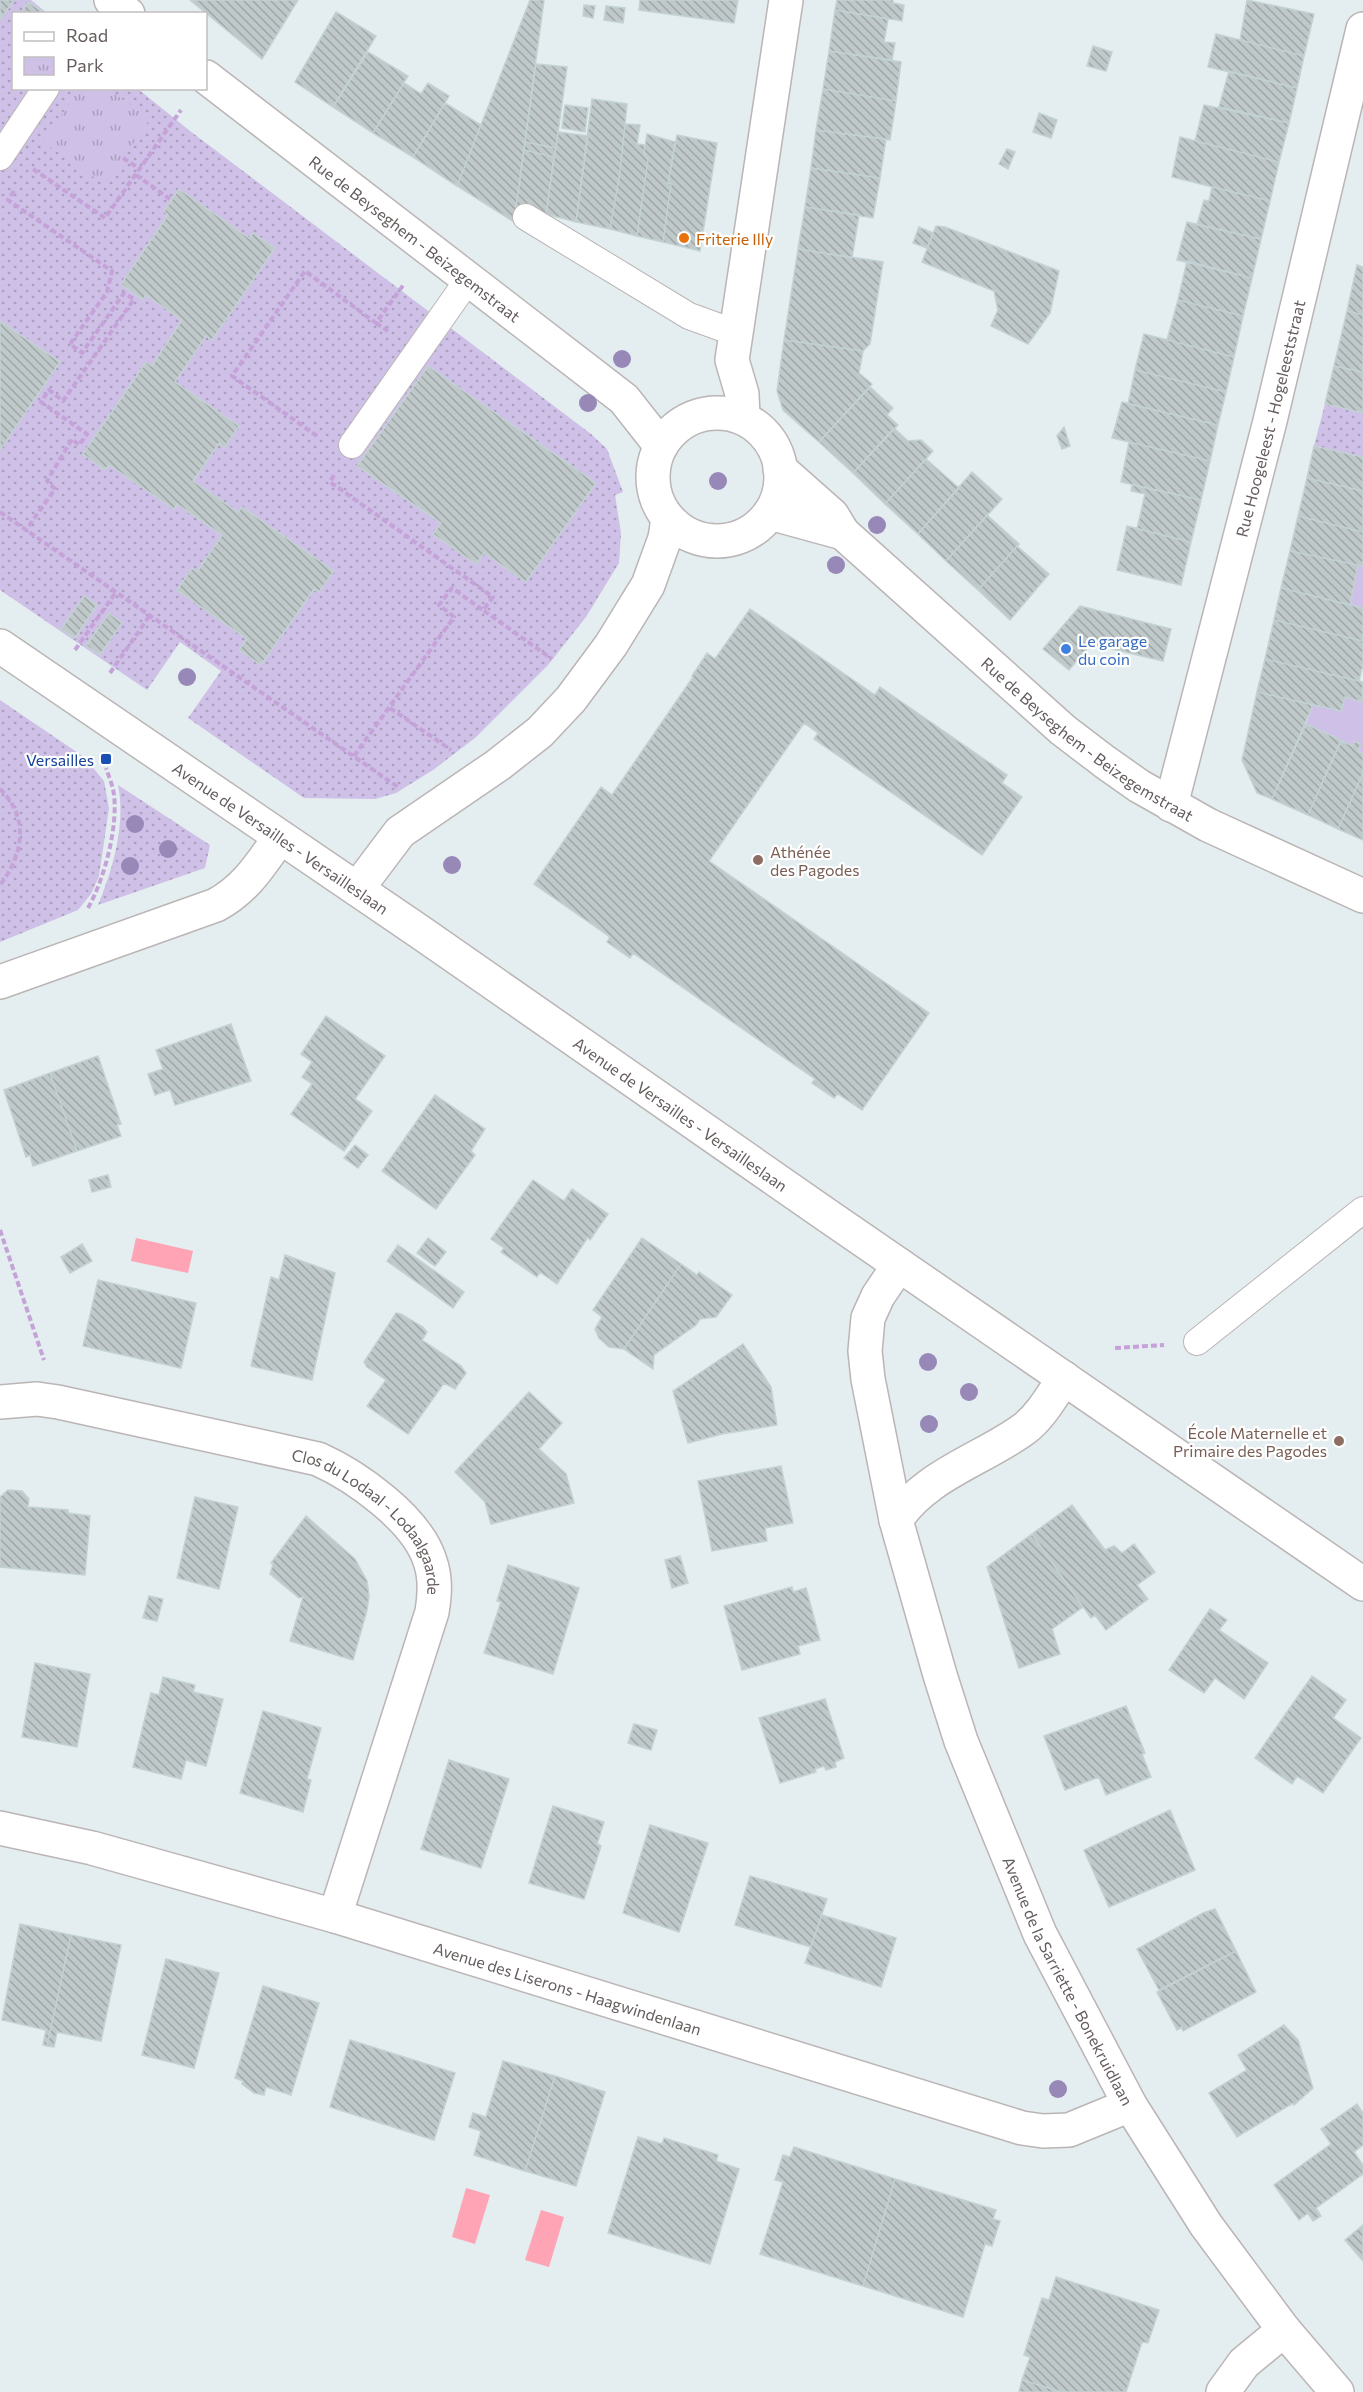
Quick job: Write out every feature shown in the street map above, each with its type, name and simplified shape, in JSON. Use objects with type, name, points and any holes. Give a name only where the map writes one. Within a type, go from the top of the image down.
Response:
[{"type":"street","points":[[111,0],[126,12]]},
{"type":"street","points":[[743,418],[742,394],[734,346],[786,0]]},
{"type":"street","name":"Rue Hoogeleest - Hogeleeststraat","points":[[1171,805],[1270,421],[1363,29]]},
{"type":"street","name":"Rue de Beyseghem - Beizegemstraat","points":[[207,77],[624,399],[653,408],[684,428],[727,414],[743,418],[761,431],[774,448],[780,469],[781,484],[777,500],[759,526],[744,536],[727,541],[709,541],[694,537],[668,519]]},
{"type":"street","points":[[357,889],[400,832],[498,765],[554,719],[588,680],[648,585],[665,538],[668,519],[659,506],[652,476],[655,460],[684,428],[720,374],[734,346]]},
{"type":"street","name":"Rue de Beyseghem - Beizegemstraat","points":[[780,469],[832,515],[843,533],[1063,730],[1105,762],[1171,805],[1208,825],[1363,896]]},
{"type":"street","name":"Rue de Beyseghem - Beizegemstraat","points":[[770,513],[843,533]]},
{"type":"street","points":[[648,585],[684,555],[709,541]]},
{"type":"street","name":"Avenue de Versailles - Versailleslaan","points":[[0,646],[357,889],[1363,1584]]},
{"type":"street","points":[[0,982],[216,905],[236,892],[253,876],[280,837]]},
{"type":"street","name":"Avenue de la Sarriette - Bonekruidlaan","points":[[899,1265],[878,1296],[868,1318],[865,1351],[868,1379],[896,1520],[961,1741],[1040,1934],[1130,2105],[1206,2225],[1284,2330],[1337,2392]]},
{"type":"street","points":[[896,1520],[908,1504],[939,1480],[1033,1421],[1064,1378]]},
{"type":"street","name":"Clos du Lodaal - Lodaalgaarde","points":[[0,1402],[37,1399],[58,1402],[318,1459],[355,1479],[399,1516],[420,1540],[430,1558],[434,1573],[435,1594],[432,1612],[335,1916]]},
{"type":"street","name":"Avenue des Liserons - Haagwindenlaan","points":[[0,1828],[92,1848],[335,1916],[1022,2128],[1043,2131],[1069,2130],[1130,2105]]},
{"type":"street","points":[[1223,2392],[1244,2363],[1284,2330]]},
{"type":"lane","points":[[0,157],[45,90]]},
{"type":"lane","points":[[526,217],[734,346]]},
{"type":"lane","points":[[352,445],[468,280]]},
{"type":"lane","points":[[1197,1342],[1363,1210]]},
{"type":"path","points":[[30,168],[105,218],[181,110]]},
{"type":"path","points":[[123,158],[140,169]]},
{"type":"path","points":[[136,175],[170,199]]},
{"type":"path","points":[[19,184],[8,200],[112,271],[107,292],[70,344],[82,352],[124,293],[134,299],[63,401],[49,390],[41,402],[87,434],[79,445],[72,440],[47,481],[55,489],[26,530]]},
{"type":"path","points":[[376,322],[381,327]]},
{"type":"path","points":[[0,512],[406,792]]},
{"type":"path","points":[[354,756],[454,617],[439,605],[452,588],[483,610]]},
{"type":"path","points":[[75,650],[116,591]]},
{"type":"path","points":[[110,674],[150,615]]},
{"type":"path","points":[[390,708],[459,756]]},
{"type":"path","points":[[87,910],[104,872],[114,818],[114,796],[106,768]]},
{"type":"path","points":[[0,789],[12,802],[20,829],[19,853],[10,872],[0,885]]},
{"type":"path","points":[[0,1230],[46,1366]]},
{"type":"path","points":[[1115,1348],[1197,1342]]},
{"type":"green space","points":[[0,0],[31,0],[46,12],[12,12],[12,90],[139,90],[190,131],[591,434],[607,449],[623,492],[615,495],[621,533],[619,563],[586,617],[548,665],[475,738],[433,770],[396,793],[375,799],[304,798],[188,718],[221,671],[180,642],[147,690],[0,590]]},
{"type":"green space","points":[[78,90],[109,90],[150,119],[105,185],[43,142]]},
{"type":"green space","points":[[1325,404],[1363,413],[1363,457],[1314,446]]},
{"type":"green space","points":[[1358,565],[1363,566],[1363,608],[1350,605]]},
{"type":"green space","points":[[1345,697],[1362,701],[1363,698],[1363,754],[1358,751],[1361,744],[1355,742],[1353,746],[1306,724],[1313,705],[1341,711]]},
{"type":"green space","points":[[0,700],[84,757],[104,781],[109,808],[99,876],[91,894],[78,910],[0,942]]},
{"type":"green space","points":[[118,785],[210,845],[205,868],[98,905],[117,846],[120,815]]},
{"type":"shaded area","points":[[136,1238],[193,1251],[188,1273],[131,1261]]},
{"type":"shaded area","points":[[466,2188],[490,2195],[475,2244],[452,2237]]},
{"type":"shaded area","points":[[541,2210],[564,2217],[549,2267],[525,2260]]},
{"type":"building","points":[[0,0],[14,0],[0,20]]},
{"type":"building","points":[[190,0],[298,0],[262,59]]},
{"type":"building","points":[[530,0],[544,0],[514,222],[457,186]]},
{"type":"building","points":[[640,0],[738,0],[734,23],[639,10]]},
{"type":"building","points":[[837,0],[893,0],[893,3],[904,5],[902,21],[835,10]]},
{"type":"building","points":[[1247,0],[1314,14],[1304,56],[1240,40]]},
{"type":"building","points":[[28,2],[42,11],[41,12],[21,12]]},
{"type":"building","points":[[584,5],[595,6],[593,18],[583,16]]},
{"type":"building","points":[[606,6],[625,8],[623,23],[604,20]]},
{"type":"building","points":[[835,10],[888,19],[884,42],[895,43],[892,60],[829,51]]},
{"type":"building","points":[[336,12],[376,36],[333,107],[295,82]]},
{"type":"building","points":[[1216,34],[1304,56],[1297,88],[1208,67]]},
{"type":"building","points":[[1093,46],[1112,52],[1106,71],[1087,66]]},
{"type":"building","points":[[829,51],[901,62],[896,101],[823,89]]},
{"type":"building","points":[[368,52],[408,76],[373,133],[333,107]]},
{"type":"building","points":[[536,64],[567,67],[556,148],[525,142]]},
{"type":"building","points":[[1229,71],[1297,88],[1289,123],[1219,107]]},
{"type":"building","points":[[404,83],[421,94],[428,83],[449,96],[413,157],[373,133]]},
{"type":"building","points":[[823,89],[896,101],[890,140],[816,130]]},
{"type":"building","points":[[592,99],[627,104],[620,172],[610,229],[576,222]]},
{"type":"building","points":[[445,103],[481,125],[457,186],[413,157]]},
{"type":"building","points":[[565,105],[588,108],[585,132],[562,128]]},
{"type":"building","points":[[1204,105],[1289,123],[1279,162],[1195,141]]},
{"type":"building","points":[[1039,113],[1057,120],[1051,138],[1033,132]]},
{"type":"building","points":[[625,124],[640,125],[637,144],[645,145],[644,153],[648,160],[637,236],[610,229],[620,172]]},
{"type":"building","points":[[816,130],[886,139],[880,178],[811,168]]},
{"type":"building","points":[[558,132],[588,136],[576,222],[546,214]]},
{"type":"building","points":[[647,134],[675,142],[668,183],[671,184],[663,242],[637,236],[648,160],[644,153]]},
{"type":"building","points":[[677,135],[717,143],[700,251],[663,242],[671,184],[668,183]]},
{"type":"building","points":[[1180,137],[1279,162],[1270,201],[1172,177]]},
{"type":"building","points":[[525,142],[556,148],[554,157],[524,150]]},
{"type":"building","points":[[1007,149],[1015,152],[1008,169],[999,164]]},
{"type":"building","points":[[524,150],[554,157],[546,214],[516,207]]},
{"type":"building","points":[[811,168],[880,178],[873,218],[805,207]]},
{"type":"building","points":[[1212,187],[1270,201],[1261,239],[1197,225],[1204,200],[1209,201]]},
{"type":"building","points":[[179,189],[249,238],[253,233],[275,248],[212,340],[206,336],[175,382],[239,426],[224,448],[219,443],[193,481],[238,512],[242,507],[334,571],[319,592],[314,589],[261,665],[239,650],[247,639],[177,590],[192,568],[197,572],[222,535],[177,504],[174,509],[109,465],[105,470],[83,454],[146,362],[152,366],[182,320],[146,295],[143,300],[121,284],[168,215],[164,211]]},
{"type":"building","points":[[805,207],[859,215],[852,258],[798,249]]},
{"type":"building","points":[[1187,222],[1261,239],[1252,278],[1177,260]]},
{"type":"building","points":[[936,226],[945,227],[1059,271],[1050,313],[1028,344],[991,326],[998,310],[994,291],[922,262]]},
{"type":"building","points":[[919,227],[933,233],[927,248],[913,243]]},
{"type":"building","points":[[798,249],[883,262],[870,344],[863,351],[784,340]]},
{"type":"building","points":[[1187,261],[1252,278],[1243,316],[1178,300]]},
{"type":"building","points":[[1357,265],[1363,267],[1363,315],[1347,311]]},
{"type":"building","points":[[1178,300],[1243,316],[1234,357],[1167,340]]},
{"type":"building","points":[[1347,311],[1363,315],[1363,372],[1334,366]]},
{"type":"building","points":[[0,321],[60,362],[0,450]]},
{"type":"building","points":[[1144,334],[1234,357],[1226,392],[1135,370]]},
{"type":"building","points":[[784,340],[863,351],[859,373],[872,384],[819,442],[783,410],[777,391]]},
{"type":"building","points":[[428,366],[596,483],[526,582],[484,553],[476,564],[433,534],[441,523],[357,466]]},
{"type":"building","points":[[1334,366],[1363,372],[1363,413],[1325,404]]},
{"type":"building","points":[[1135,370],[1226,392],[1218,425],[1128,404]]},
{"type":"building","points":[[870,387],[893,408],[887,415],[898,425],[853,473],[819,442]]},
{"type":"building","points":[[1122,402],[1218,425],[1210,461],[1112,438]]},
{"type":"building","points":[[1064,427],[1070,446],[1062,449],[1057,436]]},
{"type":"building","points":[[894,428],[908,441],[921,440],[933,451],[885,504],[853,473]]},
{"type":"building","points":[[1129,442],[1210,461],[1201,500],[1121,482]]},
{"type":"building","points":[[1314,446],[1363,457],[1363,491],[1307,478]]},
{"type":"building","points":[[926,459],[959,488],[918,534],[885,504]]},
{"type":"building","points":[[972,472],[1002,499],[946,561],[918,534]]},
{"type":"building","points":[[1307,478],[1363,491],[1363,532],[1298,516]]},
{"type":"building","points":[[1132,485],[1201,500],[1191,542],[1137,529],[1145,494],[1131,491]]},
{"type":"building","points":[[987,515],[1019,544],[978,590],[946,561]]},
{"type":"building","points":[[1298,516],[1363,532],[1363,566],[1290,551]]},
{"type":"building","points":[[1127,526],[1191,542],[1181,585],[1117,570]]},
{"type":"building","points":[[1017,546],[1049,574],[1010,620],[978,590]]},
{"type":"building","points":[[1290,551],[1358,565],[1350,605],[1281,588]]},
{"type":"building","points":[[1281,588],[1363,608],[1363,641],[1274,620]]},
{"type":"building","points":[[84,596],[97,605],[75,638],[61,629]]},
{"type":"building","points":[[1080,606],[1171,629],[1163,661],[1091,644],[1069,670],[1043,649]]},
{"type":"building","points":[[750,609],[875,695],[880,687],[1007,775],[1002,783],[1022,797],[982,855],[814,739],[818,733],[804,723],[709,861],[929,1013],[862,1110],[838,1094],[834,1098],[812,1083],[815,1079],[633,953],[630,958],[607,942],[610,937],[534,884],[601,787],[612,795],[707,653],[715,659]]},
{"type":"building","points":[[109,613],[122,623],[100,655],[86,646]]},
{"type":"building","points":[[1274,620],[1363,641],[1363,665],[1359,681],[1265,659]]},
{"type":"building","points":[[1265,659],[1363,682],[1362,702],[1345,697],[1341,711],[1257,692]]},
{"type":"building","points":[[1257,692],[1313,705],[1272,799],[1257,793],[1242,760]]},
{"type":"building","points":[[1306,724],[1341,740],[1308,815],[1272,799]]},
{"type":"building","points":[[1341,741],[1353,746],[1354,741],[1361,744],[1358,751],[1363,754],[1363,773],[1338,829],[1308,815]]},
{"type":"building","points":[[1363,773],[1363,840],[1338,829]]},
{"type":"building","points":[[326,1016],[385,1056],[355,1099],[372,1111],[344,1151],[291,1114],[312,1084],[302,1077],[312,1062],[301,1054]]},
{"type":"building","points":[[231,1024],[251,1081],[175,1105],[170,1090],[155,1095],[148,1074],[163,1069],[156,1050]]},
{"type":"building","points":[[98,1056],[121,1124],[117,1125],[121,1136],[77,1151],[50,1073]]},
{"type":"building","points":[[50,1073],[77,1151],[33,1166],[30,1155],[26,1157],[4,1090]]},
{"type":"building","points":[[435,1095],[485,1129],[471,1151],[475,1155],[436,1209],[382,1171]]},
{"type":"building","points":[[355,1145],[368,1155],[358,1168],[344,1158]]},
{"type":"building","points":[[108,1175],[111,1187],[92,1192],[89,1180]]},
{"type":"building","points":[[533,1180],[564,1201],[572,1189],[608,1214],[590,1240],[588,1237],[557,1284],[540,1272],[537,1277],[501,1252],[504,1248],[491,1239]]},
{"type":"building","points":[[428,1238],[446,1252],[435,1266],[417,1253]]},
{"type":"building","points":[[642,1238],[681,1264],[624,1349],[609,1347],[599,1338],[595,1329],[602,1317],[593,1310]]},
{"type":"building","points":[[82,1244],[92,1261],[70,1273],[61,1257]]},
{"type":"building","points":[[398,1245],[464,1292],[453,1308],[387,1261]]},
{"type":"building","points":[[285,1255],[335,1273],[312,1380],[251,1366],[271,1277],[279,1280]]},
{"type":"building","points":[[681,1264],[697,1275],[699,1272],[732,1295],[716,1317],[700,1319],[696,1325],[654,1355],[653,1369],[624,1349]]},
{"type":"building","points":[[98,1280],[196,1303],[181,1368],[83,1346]]},
{"type":"building","points":[[396,1313],[423,1327],[427,1332],[422,1340],[461,1366],[466,1373],[455,1389],[444,1383],[408,1434],[367,1406],[386,1380],[367,1367],[364,1362]]},
{"type":"building","points":[[743,1344],[771,1387],[777,1425],[722,1434],[688,1443],[673,1391]]},
{"type":"building","points":[[529,1392],[562,1423],[539,1449],[566,1474],[574,1503],[491,1524],[485,1502],[455,1472]]},
{"type":"building","points":[[781,1466],[793,1523],[765,1528],[767,1541],[712,1551],[698,1481]]},
{"type":"building","points":[[8,1490],[22,1491],[29,1499],[28,1507],[68,1510],[68,1513],[90,1516],[85,1575],[0,1567],[0,1497]]},
{"type":"building","points":[[195,1497],[238,1507],[219,1589],[177,1578]]},
{"type":"building","points":[[1072,1505],[1105,1550],[1114,1546],[1122,1553],[1134,1544],[1155,1572],[1137,1585],[1148,1599],[1106,1630],[1095,1615],[1091,1618],[1032,1534]]},
{"type":"building","points":[[306,1516],[355,1559],[367,1581],[369,1596],[367,1610],[353,1660],[290,1641],[303,1597],[299,1598],[270,1574],[273,1564],[271,1563]]},
{"type":"building","points":[[1032,1534],[1083,1607],[1052,1629],[1060,1654],[1019,1668],[987,1567]]},
{"type":"building","points":[[680,1556],[688,1583],[672,1588],[665,1560]]},
{"type":"building","points":[[508,1565],[579,1588],[553,1674],[484,1653],[501,1602],[497,1601]]},
{"type":"building","points":[[792,1587],[793,1592],[806,1588],[820,1640],[798,1646],[800,1654],[742,1670],[724,1606]]},
{"type":"building","points":[[149,1596],[163,1599],[157,1621],[143,1618]]},
{"type":"building","points":[[1210,1609],[1227,1620],[1219,1630],[1268,1663],[1244,1699],[1215,1678],[1204,1693],[1169,1670]]},
{"type":"building","points":[[35,1663],[90,1674],[77,1747],[22,1737]]},
{"type":"building","points":[[1312,1676],[1346,1700],[1333,1718],[1361,1738],[1323,1793],[1297,1776],[1292,1784],[1255,1758]]},
{"type":"building","points":[[163,1677],[195,1685],[193,1692],[223,1699],[206,1766],[186,1760],[181,1779],[133,1767],[151,1693],[159,1695]]},
{"type":"building","points":[[825,1699],[844,1758],[835,1762],[836,1767],[826,1770],[824,1766],[815,1769],[816,1772],[780,1783],[759,1718]]},
{"type":"building","points":[[1126,1706],[1145,1753],[1142,1754],[1151,1777],[1106,1795],[1099,1777],[1065,1790],[1044,1736]]},
{"type":"building","points":[[263,1711],[321,1728],[307,1779],[311,1780],[303,1812],[240,1793]]},
{"type":"building","points":[[634,1724],[657,1730],[651,1750],[628,1743]]},
{"type":"building","points":[[449,1760],[509,1779],[481,1868],[421,1849]]},
{"type":"building","points":[[553,1806],[604,1822],[597,1844],[601,1846],[584,1899],[529,1883]]},
{"type":"building","points":[[1170,1810],[1195,1870],[1109,1907],[1084,1850]]},
{"type":"building","points":[[650,1825],[708,1843],[679,1932],[623,1913]]},
{"type":"building","points":[[750,1876],[827,1899],[811,1947],[735,1925]]},
{"type":"building","points":[[1215,1909],[1236,1951],[1159,1990],[1137,1949],[1203,1913]]},
{"type":"building","points":[[822,1915],[896,1938],[881,1987],[805,1963]]},
{"type":"building","points":[[20,1924],[71,1935],[47,2046],[43,2045],[46,2030],[2,2020]]},
{"type":"building","points":[[71,1935],[121,1945],[101,2041],[57,2032],[54,2047],[47,2046]]},
{"type":"building","points":[[1236,1951],[1256,1992],[1183,2031],[1182,2027],[1177,2030],[1157,1992]]},
{"type":"building","points":[[166,1959],[219,1973],[194,2068],[142,2055]]},
{"type":"building","points":[[263,1986],[319,2003],[291,2095],[266,2087],[264,2095],[254,2093],[242,2084],[243,2081],[235,2078]]},
{"type":"building","points":[[1284,2025],[1298,2040],[1313,2088],[1294,2105],[1293,2103],[1237,2137],[1209,2093],[1247,2070],[1238,2055]]},
{"type":"building","points":[[350,2040],[455,2073],[434,2140],[330,2107]]},
{"type":"building","points":[[503,2061],[555,2076],[525,2171],[474,2155],[481,2131],[469,2127],[473,2113],[486,2117]]},
{"type":"building","points":[[555,2076],[605,2092],[576,2186],[525,2171]]},
{"type":"building","points":[[1357,2104],[1363,2113],[1363,2145],[1354,2152],[1363,2165],[1363,2174],[1316,2208],[1321,2216],[1313,2221],[1308,2213],[1299,2220],[1274,2185],[1331,2144],[1321,2129]]},
{"type":"building","points":[[638,2137],[662,2144],[664,2138],[718,2155],[716,2161],[739,2169],[710,2264],[608,2233]]},
{"type":"building","points":[[794,2147],[895,2179],[863,2286],[760,2254],[783,2182],[775,2180],[783,2155],[790,2157]]},
{"type":"building","points":[[895,2179],[996,2210],[993,2219],[1000,2221],[992,2246],[985,2244],[963,2317],[863,2286]]},
{"type":"building","points":[[1363,2225],[1363,2261],[1345,2240]]},
{"type":"building","points":[[1056,2277],[1159,2310],[1148,2343],[1142,2342],[1126,2392],[1062,2392],[1022,2380],[1030,2357],[1024,2355],[1042,2298],[1049,2300]]},
{"type":"building","points":[[1022,2380],[1062,2392],[1019,2392]]},
{"type":"place","name":"Friterie Illy","points":[[684,238]]},
{"type":"place","name":"Le garage du coin","points":[[1066,649]]},
{"type":"place","name":"Versailles","points":[[106,759]]},
{"type":"place","name":"Athénée des Pagodes","points":[[758,860]]},
{"type":"place","name":"École Maternelle et Primaire des Pagodes","points":[[1339,1441]]}]
